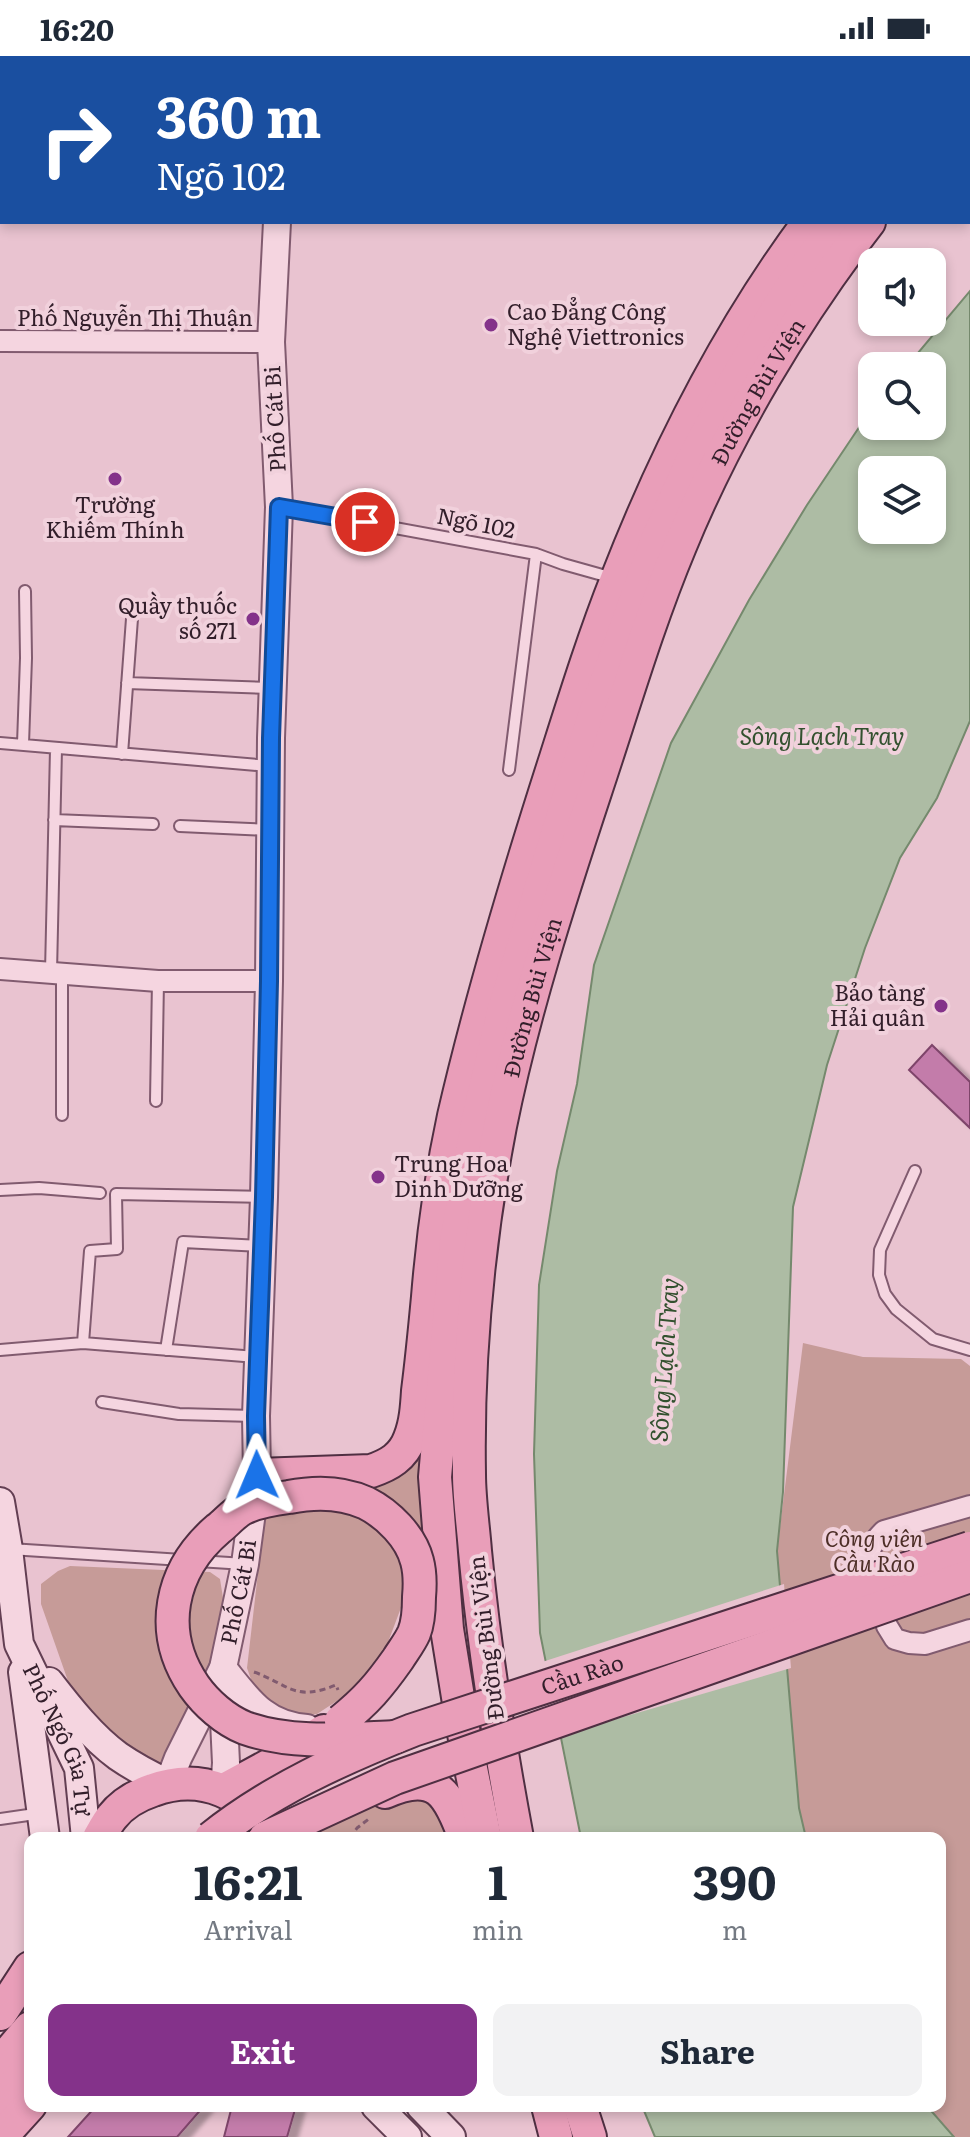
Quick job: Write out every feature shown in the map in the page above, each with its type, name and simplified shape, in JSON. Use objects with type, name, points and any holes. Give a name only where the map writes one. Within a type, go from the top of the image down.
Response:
[{"type":"main road","name":"Đường Bùi Viện","points":[[484,1832],[447,1629],[435,1477],[451,1129],[472,1036],[540,806],[617,579],[693,407],[737,330],[808,224]]},
{"type":"main road","name":"Đường Bùi Viện","points":[[257,1475],[371,1471],[387,1466],[410,1441],[445,1240],[504,1009],[593,719],[651,554],[691,463],[781,303],[836,224]]},
{"type":"main road","name":"Đường Bùi Viện","points":[[516,1832],[481,1615],[468,1477],[471,1352],[481,1239],[501,1124],[527,1015],[581,836],[679,547],[713,474],[755,396],[800,320],[868,224]]},
{"type":"main road","points":[[224,1790],[281,1759],[334,1725],[377,1689],[414,1633],[419,1607],[417,1561],[407,1538],[390,1520],[366,1503],[334,1494],[308,1493],[272,1499],[242,1509],[204,1541],[189,1560],[179,1583],[172,1619],[173,1637],[186,1674],[198,1692],[223,1714],[243,1727],[265,1734],[298,1739],[396,1737]]},
{"type":"main road","name":"Phố Ngô Gia Tự","points":[[0,1502],[19,1644],[79,1768],[86,1832]]},
{"type":"main road","name":"Cầu Rào","points":[[219,1832],[276,1793],[396,1737],[970,1548]]},
{"type":"main road","name":"Cầu Rào","points":[[291,1832],[395,1778],[970,1576]]},
{"type":"main road","name":"Phố Ngô Gia Tự","points":[[19,1644],[101,1741],[138,1769],[168,1784]]},
{"type":"main road","points":[[19,1644],[44,1826]]},
{"type":"main road","points":[[308,1832],[391,1789],[417,1782],[431,1785],[443,1794],[454,1807],[463,1832]]},
{"type":"main road","points":[[103,1832],[113,1815],[138,1795],[168,1784],[196,1783],[224,1790],[246,1804],[278,1832]]},
{"type":"main road","points":[[0,2014],[24,1983]]},
{"type":"main road","points":[[0,2063],[24,2035]]},
{"type":"main road","points":[[0,2101],[24,2074]]},
{"type":"main road","points":[[1,2137],[24,2112]]},
{"type":"main road","points":[[382,2112],[407,2137]]},
{"type":"main road","points":[[427,2112],[451,2137]]},
{"type":"main road","points":[[550,2112],[556,2137]]},
{"type":"main road","points":[[582,2112],[590,2137]]},
{"type":"street","name":"Phố Cát Bi","points":[[224,1790],[223,1668],[245,1564],[257,1475],[279,507],[271,342],[277,224]]},
{"type":"street","name":"Phố Nguyễn Thị Thuận","points":[[0,341],[271,342]]},
{"type":"street","points":[[0,969],[158,981],[269,981]]},
{"type":"street","points":[[970,1506],[884,1531],[874,1541],[867,1563],[887,1626],[895,1639],[925,1644],[970,1630]]},
{"type":"street","name":"Phố Cát Bi","points":[[168,1784],[223,1668]]},
{"type":"street","points":[[223,1668],[263,1714],[293,1727],[334,1725]]},
{"type":"lane","name":"Ngõ 102","points":[[279,507],[536,554],[617,579]]},
{"type":"lane","points":[[509,770],[536,554]]},
{"type":"lane","points":[[23,744],[25,591]]},
{"type":"lane","points":[[122,754],[133,605]]},
{"type":"lane","points":[[127,683],[273,688]]},
{"type":"lane","points":[[0,743],[271,766]]},
{"type":"lane","points":[[56,749],[56,973],[62,1115]]},
{"type":"lane","points":[[54,820],[153,824]]},
{"type":"lane","points":[[180,826],[270,830]]},
{"type":"lane","points":[[156,1101],[158,981]]},
{"type":"lane","points":[[915,1171],[880,1250],[879,1275],[885,1294],[896,1309],[933,1339],[970,1350]]},
{"type":"lane","points":[[0,1190],[39,1188],[100,1193]]},
{"type":"lane","points":[[83,1343],[90,1251],[117,1249],[116,1194],[264,1197]]},
{"type":"lane","points":[[166,1350],[183,1242],[262,1246]]},
{"type":"lane","points":[[0,1350],[83,1343],[259,1357]]},
{"type":"lane","points":[[102,1402],[179,1414],[256,1416]]},
{"type":"lane","points":[[8,1549],[245,1564]]},
{"type":"lane","points":[[0,1819],[44,1826]]},
{"type":"green space","name":"Công viên Cầu Rào","points":[[803,1343],[863,1357],[961,1359],[970,1366],[970,2137],[954,2137],[932,2112],[946,2112],[946,1832],[805,1832],[799,1809],[777,1551]]},
{"type":"green space","points":[[421,1439],[429,1552],[405,1597],[384,1653],[346,1695],[317,1714],[295,1717],[268,1705],[253,1685],[247,1668],[267,1495]]},
{"type":"green space","points":[[70,1566],[210,1572],[220,1579],[223,1598],[209,1683],[170,1758],[153,1768],[82,1712],[68,1681],[41,1604],[41,1584]]},
{"type":"green space","points":[[430,1769],[449,1778],[472,1814],[476,1832],[321,1832],[325,1817]]},
{"type":"water","name":"Sông Lạch Tray","points":[[970,291],[970,721],[937,798],[900,858],[865,948],[827,1065],[793,1207],[783,1492],[777,1551],[799,1808],[805,1832],[580,1832],[540,1633],[534,1454],[539,1285],[557,1171],[577,1084],[594,965],[671,743],[749,600],[858,429],[858,440],[946,440],[946,352],[919,352],[932,336],[946,336],[946,320]]},
{"type":"water","points":[[645,2112],[932,2112],[954,2137],[655,2137]]},
{"type":"pier","points":[[784,1584],[791,1668],[589,1727],[558,1739],[542,1662]]},
{"type":"building","points":[[932,1045],[970,1082],[970,1128],[909,1070]]},
{"type":"building","points":[[91,2112],[199,2112],[177,2137],[68,2137]]},
{"type":"building","points":[[230,2112],[294,2112],[287,2137],[224,2137]]},
{"type":"place","name":"Cao Đẳng Công Nghệ Viettronics","points":[[491,325]]},
{"type":"place","name":"Trường Khiếm Thính","points":[[115,479]]},
{"type":"place","name":"Quầy thuốc số 271","points":[[253,619]]},
{"type":"place","name":"Bảo tàng Hải quân","points":[[941,1006]]},
{"type":"place","name":"Trung Hoa Dinh Dưỡng","points":[[378,1177]]},
{"type":"route","points":[[257,1475],[256,1416],[269,981],[271,738],[279,507],[365,522]]}]
